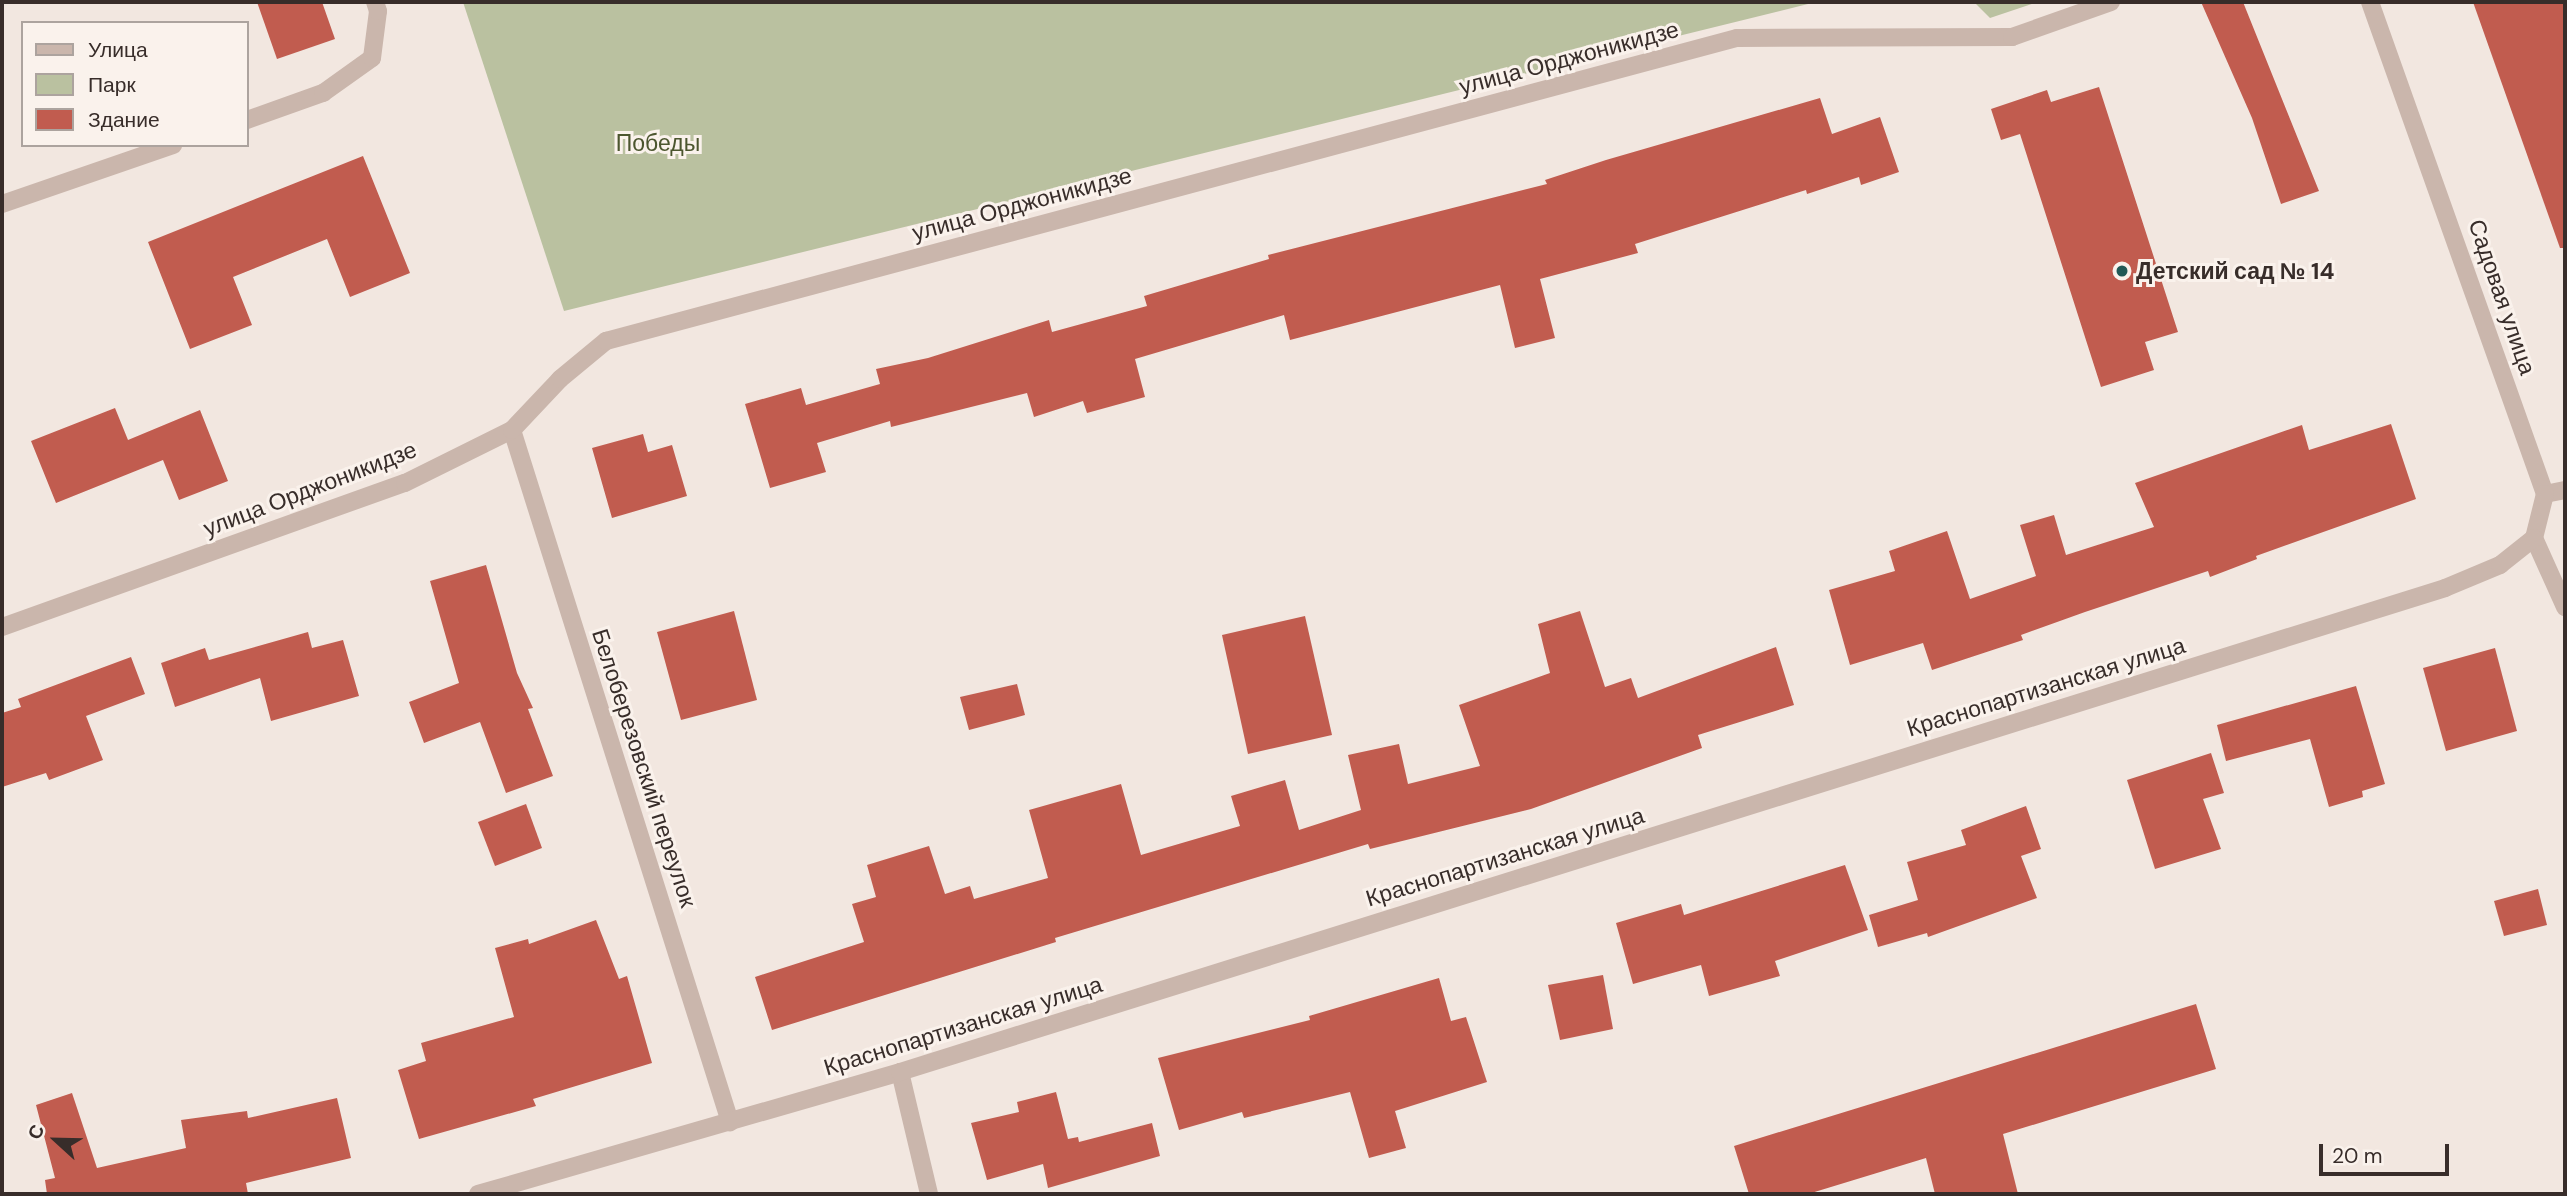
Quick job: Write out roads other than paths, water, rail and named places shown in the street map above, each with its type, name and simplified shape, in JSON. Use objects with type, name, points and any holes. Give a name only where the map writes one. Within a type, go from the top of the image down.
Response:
[{"type":"street","points":[[248,120],[323,93],[372,58],[378,11],[375,2]]},
{"type":"street","name":"улица Орджоникидзе","points":[[2,627],[405,483],[512,430],[560,379],[606,341],[1723,42],[1911,34],[2012,37],[2111,2]]},
{"type":"street","name":"Садовая улица","points":[[2370,2],[2545,494]]},
{"type":"street","points":[[2,204],[167,147]]},
{"type":"street","name":"Белоберезовский переулок","points":[[512,430],[730,1122]]},
{"type":"street","points":[[2565,490],[2545,494],[2534,538],[2565,607]]},
{"type":"street","name":"Краснопартизанская улица","points":[[478,1194],[900,1072],[2445,588],[2500,565],[2534,538]]},
{"type":"street","points":[[900,1072],[929,1194]]},
{"type":"place","name":"Детский сад № 14","points":[[2122,271]]},
{"type":"park label","name":"Победы","points":[[658,143]]}]
